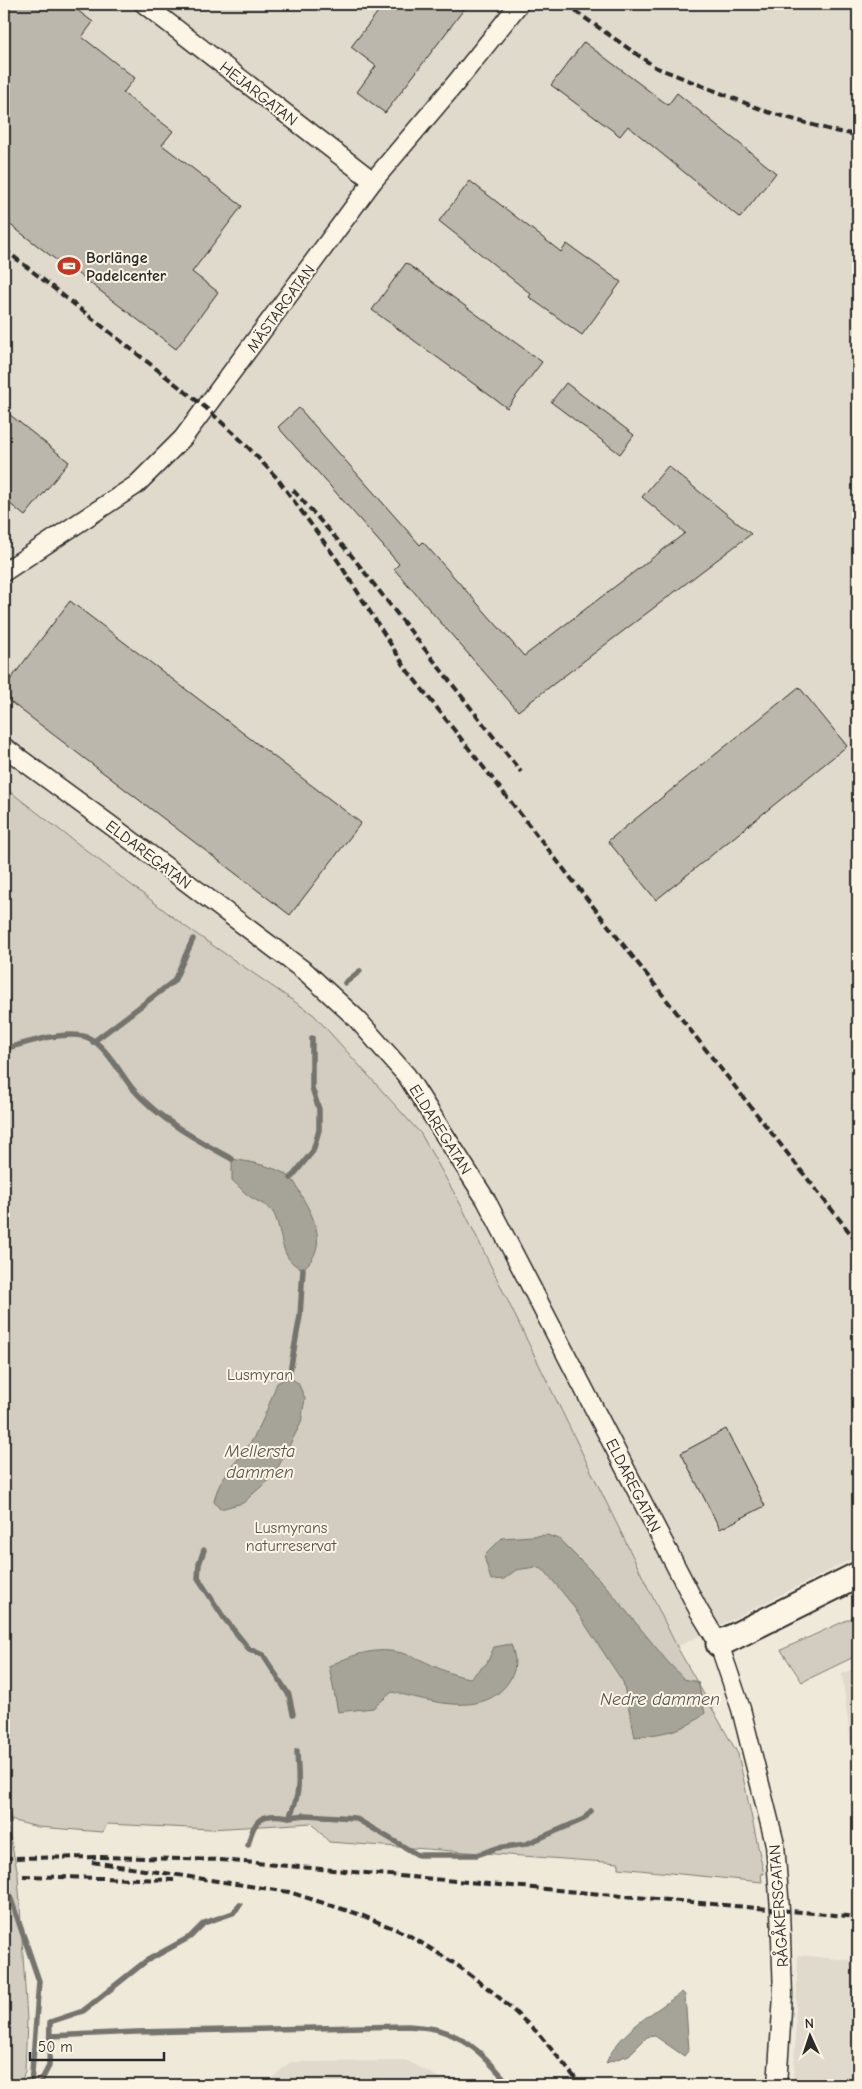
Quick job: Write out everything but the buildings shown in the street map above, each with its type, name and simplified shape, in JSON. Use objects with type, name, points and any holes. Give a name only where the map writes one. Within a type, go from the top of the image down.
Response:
[{"type":"street","name":"HEJARGATAN","points":[[144,4],[373,181]]},
{"type":"street","name":"MÄSTARGATAN","points":[[4,572],[136,485],[183,438],[373,181],[455,84],[519,4]]},
{"type":"street","name":"ELDAREGATAN","points":[[4,747],[306,973],[357,1019],[407,1076],[486,1200],[699,1611],[720,1644]]},
{"type":"street","points":[[720,1644],[858,1575]]},
{"type":"street","name":"RÅGÅKERSGATAN","points":[[720,1644],[741,1709],[775,1844],[780,1910],[783,1995],[777,2085]]},
{"type":"shaded area","points":[[4,4],[858,4],[858,1556],[677,1647],[462,1207],[4,800]]},
{"type":"shaded area","points":[[858,1666],[858,1776],[855,1775],[842,1674]]},
{"type":"shaded area","points":[[798,1955],[858,1961],[858,2085],[791,2085],[794,2071]]},
{"type":"shaded area","points":[[408,2061],[453,2085],[264,2085],[290,2062]]},
{"type":"green space","name":"Lusmyran","points":[[4,787],[186,927],[314,1015],[421,1134],[462,1207],[677,1647],[738,1754],[764,1874],[761,1874],[762,1882],[619,1868],[619,1863],[329,1842],[312,1823],[211,1829],[107,1824],[103,1832],[38,1827],[6,1819],[18,1874],[27,2020],[25,2071],[20,2085],[4,2085]]},
{"type":"green space","points":[[858,1615],[858,1655],[802,1682],[781,1650]]},
{"type":"water","points":[[232,1159],[277,1170],[290,1177],[295,1184],[312,1215],[317,1234],[315,1252],[311,1261],[303,1269],[295,1265],[285,1253],[277,1222],[272,1211],[252,1198],[232,1180]]},
{"type":"water","name":"Mellersta dammen","points":[[289,1377],[298,1383],[305,1398],[301,1423],[274,1475],[243,1503],[220,1509],[214,1502],[220,1484],[254,1437],[277,1383]]},
{"type":"water","name":"Nedre dammen","points":[[547,1535],[559,1539],[605,1585],[684,1679],[698,1682],[705,1713],[698,1719],[672,1731],[635,1737],[623,1682],[571,1603],[545,1571],[536,1567],[516,1570],[504,1579],[491,1580],[484,1556],[502,1538]]},
{"type":"water","points":[[511,1644],[515,1663],[512,1677],[498,1693],[485,1700],[471,1704],[455,1704],[392,1692],[373,1708],[338,1712],[329,1666],[352,1656],[373,1651],[407,1654],[450,1673],[470,1678],[487,1663],[494,1647]]},
{"type":"water","points":[[682,1992],[685,1995],[689,2050],[684,2056],[655,2036],[647,2037],[629,2055],[606,2063],[612,2051],[629,2031]]},
{"type":"waterway","points":[[93,1042],[174,981],[193,939]]},
{"type":"waterway","points":[[345,983],[360,971]]},
{"type":"waterway","points":[[11,1047],[65,1035],[83,1036],[90,1039],[104,1050],[132,1088],[154,1110],[191,1136],[232,1159]]},
{"type":"waterway","points":[[291,1178],[313,1151],[319,1130],[319,1109],[312,1088],[312,1038]]},
{"type":"waterway","points":[[289,1377],[300,1316],[303,1269]]},
{"type":"waterway","points":[[204,1550],[199,1564],[198,1578],[224,1618],[249,1649],[263,1655],[289,1695],[293,1714]]},
{"type":"waterway","points":[[248,1845],[253,1829],[260,1819],[272,1816],[289,1817],[298,1793],[297,1751]]},
{"type":"waterway","points":[[4,1791],[9,1822]]},
{"type":"waterway","points":[[289,1817],[306,1815],[355,1818],[418,1855],[477,1855],[497,1848],[526,1844],[584,1819],[591,1811]]},
{"type":"waterway","points":[[6,1885],[39,1981],[31,2085]]},
{"type":"waterway","points":[[39,2085],[49,2066],[50,2022],[83,2011],[146,1961],[190,1937],[204,1923],[233,1913],[240,1905]]},
{"type":"waterway","points":[[50,2036],[136,2032],[424,2027],[450,2034],[470,2045],[487,2059],[510,2085]]},
{"type":"railway","points":[[565,4],[655,67],[768,112],[834,131],[858,135]]},
{"type":"railway","points":[[4,249],[206,408],[242,441],[277,478],[338,561],[407,670],[858,1243]]},
{"type":"railway","points":[[293,490],[351,555],[521,772]]},
{"type":"railway","points":[[4,1858],[102,1857],[221,1860],[858,1917]]},
{"type":"railway","points":[[92,1862],[289,1892],[361,1915],[407,1934],[457,1965],[494,1993],[538,2033],[581,2085]]},
{"type":"railway","points":[[23,1876],[174,1880]]},
{"type":"place","name":"Borlänge Padelcenter","points":[[69,266]]},
{"type":"park label","name":"Lusmyrans naturreservat","points":[[291,1536]]}]
